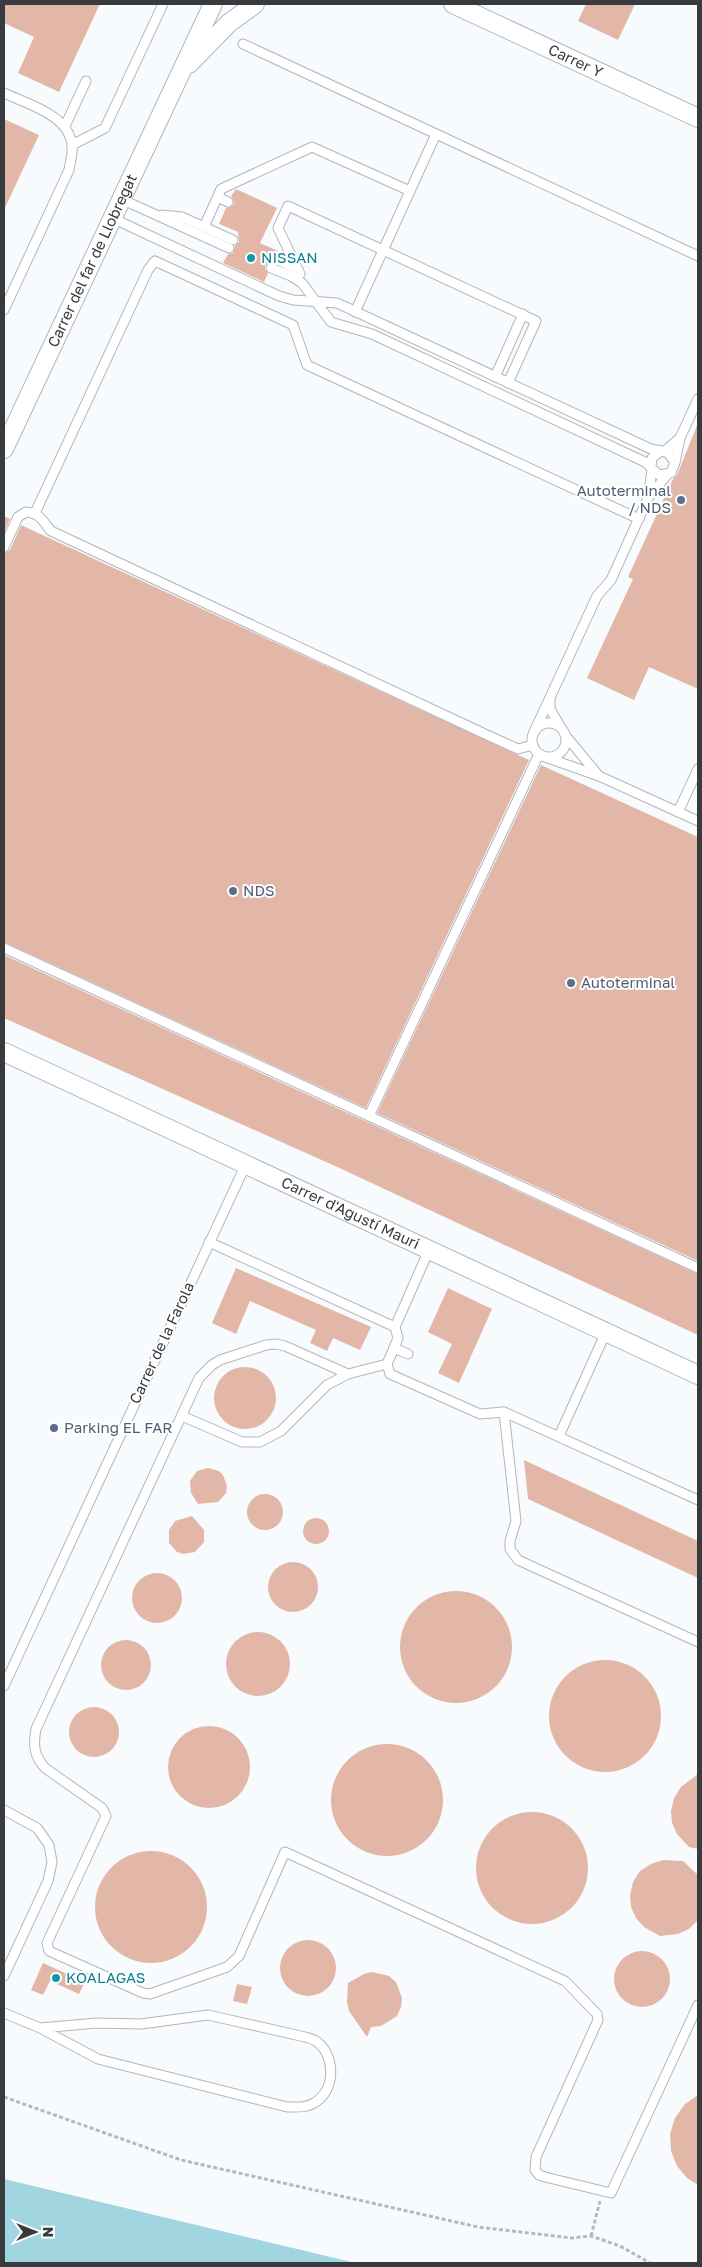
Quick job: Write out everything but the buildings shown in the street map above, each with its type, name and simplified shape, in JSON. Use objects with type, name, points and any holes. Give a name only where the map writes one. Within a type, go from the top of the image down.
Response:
[{"type":"street","name":"Carrer del far de Llobregat","points":[[4,449],[213,4]]},
{"type":"street","points":[[180,73],[229,23],[255,4]]},
{"type":"street","name":"Carrer Y","points":[[453,4],[698,118]]},
{"type":"street","name":"Carrer d'Agustí Mauri","points":[[4,1052],[698,1375]]},
{"type":"lane","points":[[72,145],[105,128],[163,4]]},
{"type":"lane","points":[[243,44],[698,256]]},
{"type":"lane","points":[[65,126],[86,81]]},
{"type":"lane","points":[[4,93],[46,112],[65,126],[72,145],[69,170],[4,310]]},
{"type":"lane","points":[[355,312],[436,134]]},
{"type":"lane","points":[[204,227],[221,189],[312,147],[410,191]]},
{"type":"lane","points":[[218,197],[228,202]]},
{"type":"lane","points":[[121,200],[151,213],[231,244],[204,227],[182,217],[151,213]]},
{"type":"lane","points":[[508,383],[536,321],[288,206],[275,225],[314,301],[332,322],[372,334],[651,468],[659,475],[667,475]]},
{"type":"lane","points":[[112,218],[279,296],[293,300],[337,303],[651,449],[663,451],[671,455],[675,462]]},
{"type":"lane","points":[[35,514],[148,270],[156,261],[293,324],[307,365],[639,520]]},
{"type":"lane","points":[[300,274],[292,266],[274,263],[309,292]]},
{"type":"lane","points":[[495,377],[523,314]]},
{"type":"lane","points":[[648,498],[673,469],[680,438],[698,400]]},
{"type":"lane","points":[[680,438],[652,458],[648,498],[639,520],[611,580],[597,596],[534,732],[533,745],[541,755],[599,776],[698,821]]},
{"type":"lane","points":[[4,547],[18,517],[26,512],[35,514],[43,519],[52,531],[518,749],[533,745]]},
{"type":"lane","points":[[551,697],[550,710],[563,732],[599,776]]},
{"type":"lane","points":[[534,732],[542,725],[547,723],[553,724],[563,732],[566,740],[562,750],[553,756],[541,755]]},
{"type":"lane","points":[[369,1116],[541,755]]},
{"type":"lane","points":[[678,812],[698,768]]},
{"type":"lane","points":[[4,948],[698,1268]]},
{"type":"lane","name":"Carrer de la Farola","points":[[4,1686],[246,1164]]},
{"type":"lane","points":[[209,1242],[396,1327]]},
{"type":"lane","points":[[429,1250],[396,1327],[398,1338],[387,1364],[390,1374],[480,1414],[504,1412],[698,1500]]},
{"type":"lane","points":[[559,1436],[606,1332]]},
{"type":"lane","points":[[348,1374],[286,1346],[266,1345],[212,1364],[199,1378],[36,1729],[34,1740],[38,1760],[45,1768],[102,1808],[106,1816],[47,1943],[49,1951],[143,1993],[150,1994],[227,1967],[239,1956],[285,1852],[566,1981],[572,1987],[597,2014],[597,2026],[534,2163],[535,2170],[539,2175],[611,2192],[698,2005]]},
{"type":"lane","points":[[394,1348],[408,1354]]},
{"type":"lane","points":[[182,1416],[242,1442],[260,1442],[281,1431],[327,1385],[348,1374],[387,1364]]},
{"type":"lane","points":[[504,1412],[516,1521],[510,1541],[513,1555],[518,1560],[698,1642]]},
{"type":"lane","points":[[4,1810],[38,1828],[49,1845],[52,1862],[51,1872],[4,1976]]},
{"type":"lane","points":[[4,2014],[40,2028],[98,2059],[287,2107],[302,2107],[314,2103],[322,2097],[329,2086],[331,2074],[329,2061],[324,2050],[316,2041],[305,2036],[208,2015],[141,2024],[97,2023],[40,2028]]},
{"type":"path","points":[[4,2097],[181,2160],[478,2226],[571,2238],[591,2236],[620,2246],[650,2263]]},
{"type":"path","points":[[591,2236],[603,2190]]},
{"type":"water","points":[[4,2179],[356,2263],[4,2263]]},
{"type":"place","name":"NISSAN","points":[[251,258]]},
{"type":"place","name":"Autoterminal / NDS","points":[[681,500]]},
{"type":"place","name":"NDS","points":[[233,891]]},
{"type":"place","name":"Autoterminal","points":[[571,983]]},
{"type":"place","name":"Parking EL FAR","points":[[54,1428]]},
{"type":"place","name":"KOALAGAS","points":[[56,1978]]}]
